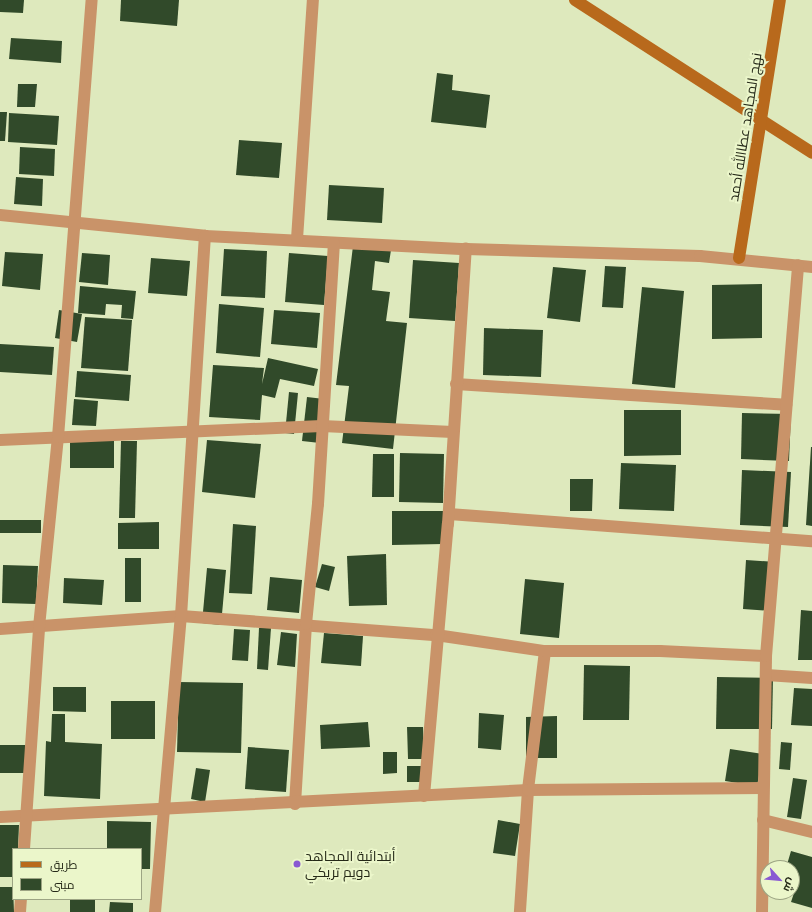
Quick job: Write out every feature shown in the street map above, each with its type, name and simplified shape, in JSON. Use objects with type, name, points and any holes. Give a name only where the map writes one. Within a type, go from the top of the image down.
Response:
[{"type":"street","points":[[24,848],[38,627],[58,437],[92,0]]},
{"type":"street","points":[[297,239],[313,0]]},
{"type":"street","points":[[575,0],[812,154]]},
{"type":"street","name":"نهج المجاهد عطاالله أحمد","points":[[739,258],[780,0]]},
{"type":"street","points":[[0,216],[75,222],[205,236],[297,239],[334,243],[466,249],[739,258],[812,267]]},
{"type":"street","points":[[154,912],[162,808],[181,616],[205,236]]},
{"type":"street","points":[[295,804],[306,624],[322,426],[334,243]]},
{"type":"street","points":[[424,796],[436,635],[449,514],[456,384],[466,249]]},
{"type":"street","points":[[762,912],[766,656],[798,265]]},
{"type":"street","points":[[456,384],[786,405]]},
{"type":"street","points":[[0,440],[192,430],[322,426],[453,432]]},
{"type":"street","points":[[449,514],[812,541]]},
{"type":"street","points":[[0,628],[38,627],[181,616],[306,624],[436,635],[545,651],[660,651],[766,656]]},
{"type":"street","points":[[520,912],[528,790],[545,651]]},
{"type":"street","points":[[766,675],[812,678]]},
{"type":"street","points":[[0,817],[26,817],[162,808],[295,804],[528,790],[763,788]]},
{"type":"street","points":[[763,820],[812,832]]},
{"type":"street","points":[[20,912],[21,900]]},
{"type":"building","points":[[0,0],[24,0],[23,13],[0,12]]},
{"type":"building","points":[[121,0],[179,0],[177,26],[120,21]]},
{"type":"building","points":[[11,38],[62,41],[61,63],[9,59]]},
{"type":"building","points":[[437,73],[453,75],[452,90],[490,95],[486,128],[431,122]]},
{"type":"building","points":[[18,84],[37,84],[35,107],[17,107]]},
{"type":"building","points":[[0,112],[7,112],[5,141],[0,141]]},
{"type":"building","points":[[9,113],[59,116],[57,145],[8,142]]},
{"type":"building","points":[[239,140],[282,143],[279,178],[236,175]]},
{"type":"building","points":[[20,147],[55,149],[54,176],[19,174]]},
{"type":"building","points":[[16,177],[43,179],[42,206],[14,204]]},
{"type":"building","points":[[329,185],[384,188],[382,223],[327,220]]},
{"type":"building","points":[[353,246],[391,250],[389,263],[375,261],[372,290],[390,292],[386,321],[407,323],[393,449],[342,443],[349,386],[336,385]]},
{"type":"building","points":[[224,249],[267,251],[265,298],[221,296]]},
{"type":"building","points":[[5,252],[43,254],[40,290],[2,286]]},
{"type":"building","points":[[82,253],[110,255],[108,285],[79,282]]},
{"type":"building","points":[[289,253],[328,256],[324,305],[285,302]]},
{"type":"building","points":[[151,258],[190,261],[187,296],[148,293]]},
{"type":"building","points":[[413,260],[459,263],[455,321],[409,318]]},
{"type":"building","points":[[605,266],[626,267],[623,308],[602,307]]},
{"type":"building","points":[[553,267],[586,270],[580,322],[547,318]]},
{"type":"building","points":[[762,284],[762,338],[712,339],[712,285]]},
{"type":"building","points":[[80,286],[136,291],[133,319],[121,318],[122,305],[106,304],[105,315],[78,313]]},
{"type":"building","points":[[642,287],[684,291],[675,388],[632,384]]},
{"type":"building","points":[[219,304],[264,308],[260,357],[216,353]]},
{"type":"building","points":[[59,310],[82,314],[77,342],[55,338]]},
{"type":"building","points":[[274,310],[320,313],[317,348],[271,344]]},
{"type":"building","points":[[85,317],[132,320],[128,371],[81,368]]},
{"type":"building","points":[[484,328],[543,330],[541,377],[483,375]]},
{"type":"building","points":[[0,344],[54,347],[52,375],[0,372]]},
{"type":"building","points":[[268,358],[318,369],[314,386],[280,379],[275,398],[262,395],[260,420],[209,417],[213,365],[264,368],[262,384]]},
{"type":"building","points":[[77,371],[131,375],[129,401],[75,397]]},
{"type":"building","points":[[289,392],[298,393],[294,434],[285,433]]},
{"type":"building","points":[[307,397],[324,399],[320,443],[302,441]]},
{"type":"building","points":[[74,399],[98,401],[96,426],[72,425]]},
{"type":"building","points":[[624,410],[681,410],[681,455],[624,456]]},
{"type":"building","points":[[742,413],[791,414],[789,461],[741,459]]},
{"type":"building","points":[[114,440],[114,468],[70,468],[70,441]]},
{"type":"building","points":[[207,440],[261,444],[255,498],[202,492]]},
{"type":"building","points":[[121,441],[137,441],[135,518],[119,518]]},
{"type":"building","points":[[812,447],[812,526],[806,525]]},
{"type":"building","points":[[400,453],[444,454],[443,503],[399,502]]},
{"type":"building","points":[[373,454],[394,454],[394,497],[372,497]]},
{"type":"building","points":[[621,463],[676,465],[674,511],[619,509]]},
{"type":"building","points":[[742,470],[791,472],[788,527],[740,525]]},
{"type":"building","points":[[570,479],[593,479],[592,511],[570,511]]},
{"type":"building","points":[[392,511],[443,511],[443,544],[392,545]]},
{"type":"building","points":[[0,520],[41,520],[41,533],[0,533]]},
{"type":"building","points":[[159,522],[159,549],[118,549],[118,523]]},
{"type":"building","points":[[233,524],[256,526],[252,594],[229,593]]},
{"type":"building","points":[[386,554],[387,605],[349,606],[347,556]]},
{"type":"building","points":[[125,558],[141,558],[141,602],[125,602]]},
{"type":"building","points":[[746,560],[776,562],[773,611],[743,609]]},
{"type":"building","points":[[322,564],[335,567],[329,591],[315,587]]},
{"type":"building","points":[[3,565],[38,566],[36,604],[2,603]]},
{"type":"building","points":[[207,568],[226,570],[221,625],[202,623]]},
{"type":"building","points":[[270,577],[302,580],[299,613],[267,610]]},
{"type":"building","points":[[64,578],[104,580],[102,605],[63,603]]},
{"type":"building","points":[[525,579],[564,583],[559,638],[520,634]]},
{"type":"building","points":[[801,610],[812,611],[812,660],[798,660]]},
{"type":"building","points":[[259,628],[271,628],[268,670],[257,669]]},
{"type":"building","points":[[234,629],[250,630],[248,661],[232,660]]},
{"type":"building","points":[[281,632],[297,634],[295,667],[277,665]]},
{"type":"building","points":[[324,633],[363,636],[361,666],[321,663]]},
{"type":"building","points":[[584,665],[630,666],[629,720],[583,720]]},
{"type":"building","points":[[717,677],[773,678],[772,729],[716,729]]},
{"type":"building","points":[[179,682],[243,683],[241,753],[177,752]]},
{"type":"building","points":[[53,687],[86,687],[86,712],[53,711]]},
{"type":"building","points":[[794,688],[812,689],[812,726],[791,725]]},
{"type":"building","points":[[111,701],[155,701],[155,739],[111,739]]},
{"type":"building","points":[[479,713],[504,715],[501,750],[478,748]]},
{"type":"building","points":[[52,714],[65,714],[65,742],[102,744],[100,799],[44,796],[46,741],[51,742]]},
{"type":"building","points":[[557,716],[557,758],[526,758],[526,717]]},
{"type":"building","points":[[368,722],[370,747],[321,749],[320,725]]},
{"type":"building","points":[[407,727],[423,727],[424,759],[408,759]]},
{"type":"building","points":[[781,742],[792,743],[790,770],[779,769]]},
{"type":"building","points":[[0,745],[25,745],[25,773],[0,773]]},
{"type":"building","points":[[248,747],[289,750],[286,792],[245,789]]},
{"type":"building","points":[[730,749],[763,754],[757,786],[725,781]]},
{"type":"building","points":[[383,752],[397,752],[397,773],[383,774]]},
{"type":"building","points":[[407,766],[422,766],[422,782],[407,782]]},
{"type":"building","points":[[196,768],[210,770],[205,802],[191,799]]},
{"type":"building","points":[[793,778],[807,780],[801,819],[787,817]]},
{"type":"building","points":[[498,820],[520,824],[515,856],[493,853]]},
{"type":"building","points":[[107,821],[151,822],[150,869],[142,869],[142,848],[107,848]]},
{"type":"building","points":[[0,825],[19,825],[18,848],[12,848],[12,877],[0,877]]},
{"type":"building","points":[[791,851],[812,857],[812,908],[791,902],[792,900],[800,900],[800,860],[788,860]]},
{"type":"building","points":[[0,887],[12,887],[14,912],[0,912]]},
{"type":"building","points":[[70,900],[95,900],[95,912],[70,912]]},
{"type":"building","points":[[110,902],[133,903],[133,912],[109,912]]},
{"type":"place","name":"أبتدائية المجاهد دويم تريكي","points":[[297,864]]}]
